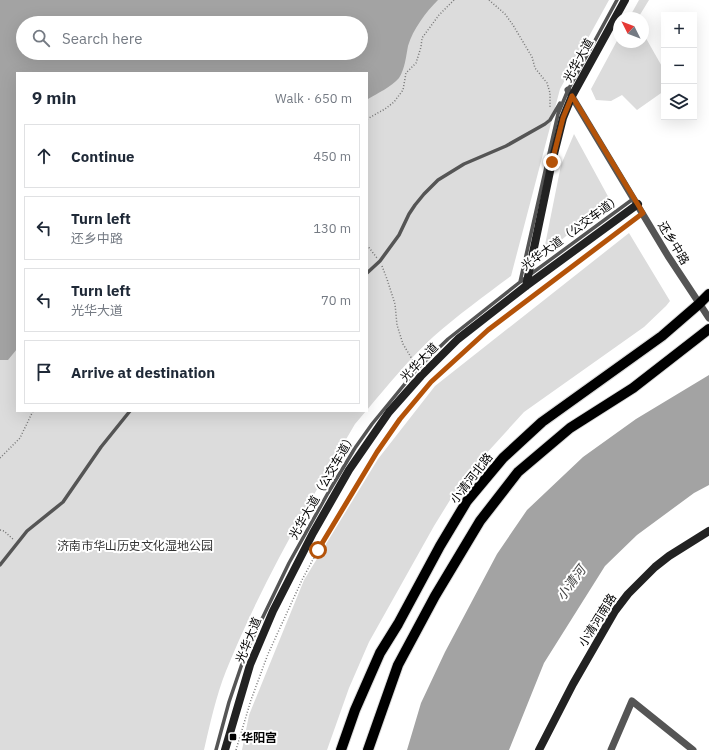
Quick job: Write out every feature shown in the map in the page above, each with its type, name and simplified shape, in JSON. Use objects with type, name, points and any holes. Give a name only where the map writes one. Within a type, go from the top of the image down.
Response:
[{"type":"main road","name":"光华大道","points":[[225,750],[250,665],[273,612],[313,533],[349,470],[389,412],[420,376],[458,338],[523,284],[528,276],[552,162],[570,93],[625,0]]},
{"type":"main road","points":[[523,284],[636,201]]},
{"type":"main road","name":"小清河北路","points":[[341,750],[355,710],[380,653],[398,624],[440,546],[468,501],[503,458],[542,422],[662,336],[709,294]]},
{"type":"main road","points":[[368,750],[398,665],[480,521],[518,472],[570,428],[633,388],[709,329]]},
{"type":"main road","name":"小清河南路","points":[[539,750],[576,677],[615,611],[628,594],[655,567],[669,556],[709,531]]},
{"type":"street","name":"还乡中路","points":[[570,93],[668,256],[709,318]]},
{"type":"street","points":[[611,750],[632,701],[693,750]]},
{"type":"lane","name":"光华大道（公交车道）","points":[[216,750],[240,666],[289,564],[328,493],[355,448],[372,424],[417,369],[448,339],[523,284],[555,124],[617,0]]},
{"type":"lane","points":[[368,272],[380,262],[399,235],[415,205],[438,180],[464,164],[506,146],[545,124],[550,120],[570,93]]},
{"type":"lane","name":"光华大道（公交车道）","points":[[528,276],[636,201]]},
{"type":"lane","points":[[0,565],[28,531],[63,502],[129,412]]},
{"type":"path","points":[[368,118],[394,102],[402,90],[406,73],[416,63],[422,38],[439,15],[454,0]]},
{"type":"path","points":[[489,0],[505,14],[513,25],[532,57],[535,68],[547,82],[550,93],[550,120]]},
{"type":"path","points":[[236,750],[251,700],[268,654],[302,580],[353,490],[400,419],[431,382],[488,330],[643,213]]},
{"type":"path","points":[[368,246],[380,262],[387,279],[393,297],[396,325],[403,344],[417,369]]},
{"type":"path","points":[[0,458],[20,438],[33,412]]},
{"type":"path","points":[[0,530],[4,531],[17,543]]},
{"type":"green space","name":"济南市华山历史文化湿地公园","points":[[0,0],[609,0],[560,89],[511,276],[462,313],[424,345],[368,409],[368,72],[16,72],[16,412],[365,412],[355,424],[320,484],[254,607],[222,681],[204,750],[0,750]]},
{"type":"green space","points":[[639,0],[649,0],[642,12],[632,12]]},
{"type":"green space","points":[[649,44],[661,65],[661,93],[637,110],[622,95],[611,101],[596,100],[591,89],[613,48],[649,48]]},
{"type":"green space","points":[[574,134],[610,200],[543,255],[561,165]]},
{"type":"green space","points":[[629,233],[670,301],[644,327],[524,412],[463,479],[434,526],[369,642],[349,688],[327,750],[242,750],[249,715],[304,580],[378,459],[435,386]]},
{"type":"water","points":[[0,0],[438,0],[425,15],[413,33],[408,46],[404,67],[399,78],[388,87],[368,99],[368,72],[16,72],[16,350],[8,360],[0,360]]},
{"type":"water","name":"小清河","points":[[709,375],[709,485],[694,493],[637,535],[605,566],[544,663],[509,750],[407,750],[421,703],[445,652],[497,554],[527,510],[583,457],[636,419]]},
{"type":"place","name":"华阳宫","points":[[233,737]]},
{"type":"route","points":[[318,550],[377,452],[400,419],[431,382],[488,330],[643,213],[572,96],[563,118],[552,162]]}]
